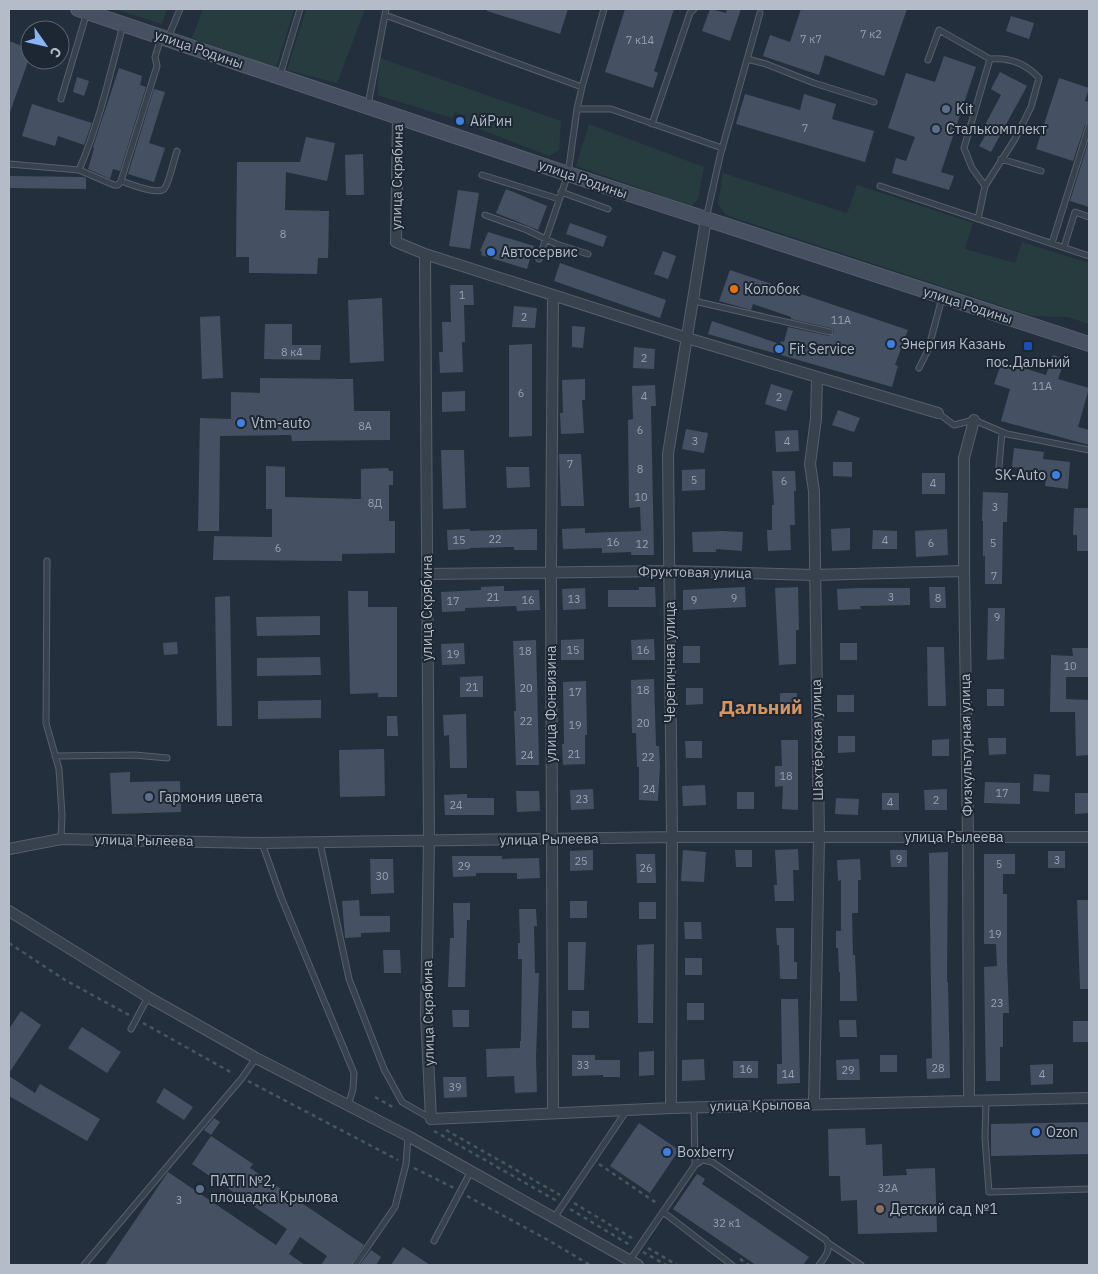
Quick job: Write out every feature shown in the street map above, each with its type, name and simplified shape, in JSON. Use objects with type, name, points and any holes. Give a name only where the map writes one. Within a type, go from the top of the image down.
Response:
[{"type":"street","name":"улица Родины","points":[[83,10],[568,174],[1089,344]]},
{"type":"street","name":"улица Скрябина","points":[[398,116],[396,242],[424,254],[427,574],[428,840],[426,1014],[428,1123]]},
{"type":"street","name":"Черепичная улица","points":[[671,1108],[672,837],[668,454],[706,219]]},
{"type":"street","points":[[424,254],[687,338],[938,413]]},
{"type":"street","name":"улица Фонвизина","points":[[553,295],[551,572],[553,1112]]},
{"type":"street","name":"Шахтёрская улица","points":[[814,1104],[819,837],[814,491],[810,464],[816,419],[817,377]]},
{"type":"street","name":"Физкультурная улица","points":[[969,1101],[964,458],[974,420]]},
{"type":"street","name":"Фруктовая улица","points":[[427,574],[670,570],[814,575],[964,572]]},
{"type":"street","name":"улица Рылеева","points":[[9,849],[61,839],[262,843],[672,837],[1089,837]]},
{"type":"street","points":[[9,912],[148,997],[256,1058],[348,1107],[408,1136],[634,1263]]},
{"type":"street","name":"улица Крылова","points":[[428,1123],[553,1112],[1089,1098]]},
{"type":"lane","points":[[9,164],[79,170],[114,186],[121,181],[157,65],[155,57],[180,9]]},
{"type":"lane","points":[[279,76],[300,9]]},
{"type":"lane","points":[[539,259],[568,174],[577,109],[604,9]]},
{"type":"lane","points":[[652,124],[690,13],[694,9]]},
{"type":"lane","points":[[61,99],[83,10]]},
{"type":"lane","points":[[368,106],[386,12],[582,87]]},
{"type":"lane","points":[[706,219],[722,148],[760,12]]},
{"type":"lane","points":[[79,170],[86,155],[123,24]]},
{"type":"lane","points":[[928,60],[938,30],[990,59],[1003,58],[1030,68],[1039,78],[1031,107],[985,186],[978,218]]},
{"type":"lane","points":[[985,186],[972,168],[964,148],[990,59]]},
{"type":"lane","points":[[747,60],[766,64],[874,102]]},
{"type":"lane","points":[[577,109],[611,109],[722,148]]},
{"type":"lane","points":[[1052,243],[1089,126]]},
{"type":"lane","points":[[121,181],[155,192],[162,190],[166,186],[177,151]]},
{"type":"lane","points":[[1001,159],[1041,171]]},
{"type":"lane","points":[[482,175],[559,199]]},
{"type":"lane","points":[[880,186],[1089,256]]},
{"type":"lane","points":[[562,192],[608,209]]},
{"type":"lane","points":[[1064,247],[1075,212],[1089,217]]},
{"type":"lane","points":[[485,215],[546,238],[556,244],[588,254]]},
{"type":"lane","points":[[919,368],[928,350],[943,296]]},
{"type":"lane","points":[[694,301],[830,332]]},
{"type":"lane","points":[[938,413],[954,425],[974,420],[1002,432],[1089,450]]},
{"type":"lane","points":[[998,478],[1002,432]]},
{"type":"lane","points":[[47,561],[46,723],[59,769],[62,815],[61,839]]},
{"type":"lane","points":[[55,756],[135,755],[167,758]]},
{"type":"lane","points":[[319,841],[349,980],[384,1069],[402,1102],[428,1123]]},
{"type":"lane","points":[[262,843],[281,897],[354,1073],[353,1089],[348,1107]]},
{"type":"lane","points":[[131,1029],[148,997]]},
{"type":"lane","points":[[84,1265],[242,1078],[256,1058]]},
{"type":"lane","points":[[986,1101],[985,1138],[989,1192],[1089,1189]]},
{"type":"lane","points":[[694,1107],[695,1165]]},
{"type":"lane","points":[[554,1218],[627,1110]]},
{"type":"lane","points":[[355,1265],[395,1207],[406,1164],[408,1136]]},
{"type":"lane","points":[[634,1263],[637,1249],[695,1165],[703,1160],[712,1162],[861,1265]]},
{"type":"lane","points":[[434,1241],[471,1171]]},
{"type":"lane","points":[[663,1212],[732,1265]]},
{"type":"lane","points":[[819,1265],[827,1254],[828,1243]]},
{"type":"path","points":[[9,943],[65,980],[137,1020],[242,1078],[461,1192],[590,1265]]},
{"type":"path","points":[[374,1097],[400,1112]]},
{"type":"path","points":[[428,1123],[666,1265]]},
{"type":"path","points":[[444,1129],[568,1199],[677,1265]]},
{"type":"green space","points":[[114,9],[167,9],[162,24]]},
{"type":"green space","points":[[203,9],[294,10],[276,68],[192,38]]},
{"type":"green space","points":[[306,9],[365,9],[337,83],[287,70]]},
{"type":"green space","points":[[380,58],[561,121],[559,150],[549,156],[464,123],[466,116],[455,112],[452,118],[377,95]]},
{"type":"green space","points":[[589,124],[704,167],[698,199],[692,206],[576,166]]},
{"type":"green space","points":[[723,173],[847,213],[857,185],[973,223],[965,249],[1015,263],[1022,242],[1089,263],[1089,324],[1068,317],[1032,316],[726,215],[718,204]]},
{"type":"building","points":[[487,9],[568,9],[560,34],[487,11]]},
{"type":"building","points":[[625,9],[674,9],[654,71],[658,73],[653,88],[605,72]]},
{"type":"building","points":[[710,9],[726,13],[727,9],[741,9],[730,41],[702,31]]},
{"type":"building","points":[[801,9],[907,9],[884,76],[825,55],[819,75],[763,56],[770,35],[790,42]]},
{"type":"building","points":[[1011,16],[1034,23],[1029,39],[1006,31]]},
{"type":"building","points":[[9,41],[20,45],[20,70],[25,70],[9,112]]},
{"type":"building","points":[[944,56],[976,67],[941,172],[954,176],[949,190],[892,173],[896,158],[906,161],[915,137],[888,128],[906,73],[935,82]]},
{"type":"building","points":[[119,68],[142,76],[140,85],[146,87],[120,171],[113,169],[110,179],[88,169],[93,147]]},
{"type":"building","points":[[1000,72],[1027,86],[991,152],[979,146],[985,136],[980,134],[1001,95],[991,89]]},
{"type":"building","points":[[77,77],[89,81],[84,96],[73,92]]},
{"type":"building","points":[[1059,78],[1089,88],[1085,101],[1089,102],[1089,122],[1085,125],[1073,161],[1036,149]]},
{"type":"building","points":[[154,89],[165,92],[149,143],[165,148],[154,182],[128,174]]},
{"type":"building","points":[[745,94],[800,110],[804,94],[836,104],[832,119],[874,131],[865,162],[736,124]]},
{"type":"building","points":[[32,104],[92,123],[84,145],[58,136],[55,146],[22,136]]},
{"type":"building","points":[[306,137],[335,143],[327,181],[286,172],[285,210],[329,211],[328,258],[318,258],[317,274],[249,273],[249,257],[236,257],[237,162],[300,162]]},
{"type":"building","points":[[1089,140],[1089,207],[1070,201]]},
{"type":"building","points":[[363,154],[364,195],[346,195],[345,155]]},
{"type":"building","points":[[9,176],[83,177],[86,178],[86,189],[9,188]]},
{"type":"building","points":[[506,189],[547,206],[538,230],[496,213]]},
{"type":"building","points":[[458,190],[479,193],[470,249],[449,246]]},
{"type":"building","points":[[570,223],[607,236],[603,247],[566,234]]},
{"type":"building","points":[[488,232],[534,246],[527,269],[481,255],[482,252],[480,251]]},
{"type":"building","points":[[663,251],[676,256],[668,279],[654,274]]},
{"type":"building","points":[[560,263],[666,300],[660,318],[554,281]]},
{"type":"building","points":[[730,270],[908,330],[895,365],[898,366],[892,387],[708,334],[712,321],[780,344],[781,341],[784,342],[788,327],[829,336],[834,333],[834,330],[831,328],[791,319],[791,317],[753,304],[751,310],[719,301]]},
{"type":"building","points":[[450,285],[473,285],[474,305],[464,305],[465,342],[462,342],[463,372],[440,373],[439,352],[443,352],[442,322],[451,322]]},
{"type":"building","points":[[382,298],[384,361],[350,363],[348,300]]},
{"type":"building","points":[[514,306],[537,308],[535,328],[512,327]]},
{"type":"building","points":[[220,316],[223,378],[202,379],[200,317]]},
{"type":"building","points":[[265,324],[292,324],[292,345],[321,345],[320,360],[264,359]]},
{"type":"building","points":[[572,326],[585,327],[583,348],[572,347]]},
{"type":"building","points":[[532,344],[532,436],[509,437],[509,345]]},
{"type":"building","points":[[634,347],[655,349],[654,369],[633,368]]},
{"type":"building","points":[[1053,355],[1065,359],[1058,379],[1089,388],[1078,427],[1089,430],[1089,445],[1001,421],[1010,389],[994,384],[1002,361],[1046,375]]},
{"type":"building","points":[[260,378],[353,379],[354,411],[390,411],[390,440],[292,441],[291,435],[220,436],[219,531],[198,531],[200,418],[231,419],[231,392],[260,393]]},
{"type":"building","points":[[585,379],[585,400],[582,400],[584,433],[561,434],[560,413],[563,413],[562,380]]},
{"type":"building","points":[[771,384],[793,391],[786,411],[765,404]]},
{"type":"building","points":[[655,385],[656,406],[651,406],[654,555],[631,555],[631,552],[602,553],[602,548],[563,549],[562,529],[585,528],[585,533],[641,531],[640,507],[629,508],[628,420],[633,419],[632,386]]},
{"type":"building","points":[[465,391],[465,411],[442,412],[442,392]]},
{"type":"building","points":[[838,410],[860,418],[854,432],[832,425]]},
{"type":"building","points":[[686,429],[708,433],[704,453],[682,449]]},
{"type":"building","points":[[798,430],[799,451],[776,452],[775,431]]},
{"type":"building","points":[[1014,448],[1044,452],[1043,459],[1070,462],[1068,489],[1045,486],[1046,478],[1020,476],[1021,468],[1012,467]]},
{"type":"building","points":[[441,450],[464,450],[466,508],[443,509]]},
{"type":"building","points":[[559,454],[581,454],[584,506],[561,506]]},
{"type":"building","points":[[833,462],[852,462],[852,477],[833,476]]},
{"type":"building","points":[[266,466],[285,467],[285,497],[361,499],[361,469],[388,468],[389,471],[393,471],[393,485],[389,485],[389,521],[395,521],[395,553],[342,554],[342,561],[213,560],[214,536],[272,537],[272,509],[266,509]]},
{"type":"building","points":[[506,467],[529,467],[530,487],[507,488]]},
{"type":"building","points":[[705,469],[705,490],[682,491],[682,470]]},
{"type":"building","points":[[772,471],[795,471],[795,525],[790,525],[791,550],[768,551],[767,530],[772,530],[772,505],[774,505]]},
{"type":"building","points":[[922,473],[945,473],[945,494],[922,494]]},
{"type":"building","points":[[983,492],[1008,493],[1007,522],[1003,522],[1002,584],[985,584],[982,521]]},
{"type":"building","points":[[1074,508],[1089,508],[1089,551],[1077,551],[1077,535],[1073,535]]},
{"type":"building","points":[[850,528],[850,550],[832,551],[831,529]]},
{"type":"building","points":[[470,529],[470,531],[537,529],[537,550],[514,550],[514,547],[448,550],[447,530]]},
{"type":"building","points":[[947,529],[948,555],[916,557],[915,531]]},
{"type":"building","points":[[873,530],[897,531],[897,549],[872,549]]},
{"type":"building","points":[[692,532],[743,532],[742,551],[716,549],[716,552],[693,552]]},
{"type":"building","points":[[504,586],[504,591],[539,590],[540,610],[517,611],[516,606],[465,608],[465,611],[442,612],[441,592],[481,590],[481,587]]},
{"type":"building","points":[[639,587],[655,587],[656,607],[608,607],[608,590],[639,590]]},
{"type":"building","points":[[745,587],[746,607],[683,610],[683,590]]},
{"type":"building","points":[[798,587],[799,630],[796,630],[796,664],[779,665],[775,588]]},
{"type":"building","points":[[929,587],[945,587],[946,608],[930,608]]},
{"type":"building","points":[[585,588],[586,609],[563,610],[562,589]]},
{"type":"building","points":[[910,588],[910,605],[860,606],[861,609],[838,610],[837,589]]},
{"type":"building","points":[[348,591],[368,591],[368,607],[397,607],[397,697],[378,697],[378,693],[350,694]]},
{"type":"building","points":[[230,596],[232,726],[217,726],[215,597]]},
{"type":"building","points":[[988,608],[1005,608],[1004,659],[987,660]]},
{"type":"building","points":[[320,616],[320,635],[257,636],[256,617]]},
{"type":"building","points":[[584,639],[584,660],[561,660],[561,640]]},
{"type":"building","points":[[654,639],[655,660],[632,660],[631,640]]},
{"type":"building","points":[[536,640],[539,765],[516,765],[513,641]]},
{"type":"building","points":[[177,642],[178,654],[164,655],[163,643]]},
{"type":"building","points":[[464,643],[465,664],[442,665],[441,644]]},
{"type":"building","points":[[840,643],[857,643],[857,660],[840,660]]},
{"type":"building","points":[[683,646],[700,646],[700,663],[683,663]]},
{"type":"building","points":[[927,647],[944,647],[946,706],[928,706]]},
{"type":"building","points":[[1072,648],[1089,648],[1089,677],[1066,677],[1066,699],[1089,700],[1089,755],[1076,756],[1075,712],[1050,712],[1051,655],[1073,656]]},
{"type":"building","points":[[320,657],[321,675],[257,676],[257,658]]},
{"type":"building","points":[[483,676],[483,697],[460,697],[460,677]]},
{"type":"building","points":[[654,679],[656,746],[659,746],[660,766],[658,801],[639,800],[636,733],[632,733],[631,680]]},
{"type":"building","points":[[586,681],[587,735],[585,735],[585,764],[563,765],[563,682]]},
{"type":"building","points":[[686,688],[703,688],[703,704],[686,705]]},
{"type":"building","points":[[987,689],[1004,689],[1004,706],[987,706]]},
{"type":"building","points":[[780,693],[797,693],[797,710],[780,710]]},
{"type":"building","points":[[837,695],[854,695],[854,712],[837,712]]},
{"type":"building","points":[[321,700],[321,718],[258,719],[258,701]]},
{"type":"building","points":[[466,714],[467,768],[450,768],[449,735],[444,736],[443,715]]},
{"type":"building","points":[[387,716],[397,716],[398,736],[387,736]]},
{"type":"building","points":[[838,736],[855,736],[855,752],[838,753]]},
{"type":"building","points":[[988,738],[1006,738],[1006,754],[989,755]]},
{"type":"building","points":[[949,739],[949,756],[932,756],[932,740]]},
{"type":"building","points":[[781,740],[798,740],[798,810],[782,809],[783,786],[775,787],[775,766],[782,766]]},
{"type":"building","points":[[685,741],[702,741],[702,758],[686,758]]},
{"type":"building","points":[[384,749],[385,796],[340,797],[339,750]]},
{"type":"building","points":[[130,772],[130,782],[180,781],[181,812],[112,814],[110,773]]},
{"type":"building","points":[[1034,774],[1050,775],[1049,792],[1033,791]]},
{"type":"building","points":[[985,782],[1020,783],[1020,804],[984,803]]},
{"type":"building","points":[[705,785],[706,805],[683,806],[682,786]]},
{"type":"building","points":[[593,789],[594,809],[571,810],[570,790]]},
{"type":"building","points":[[947,789],[947,810],[925,810],[924,790]]},
{"type":"building","points":[[516,791],[539,791],[540,811],[517,812]]},
{"type":"building","points":[[737,792],[754,792],[754,809],[737,809]]},
{"type":"building","points":[[882,793],[899,793],[899,810],[882,810]]},
{"type":"building","points":[[1075,793],[1089,793],[1089,813],[1075,814]]},
{"type":"building","points":[[467,794],[467,798],[494,798],[494,815],[445,815],[444,795]]},
{"type":"building","points":[[836,798],[859,799],[858,815],[835,814]]},
{"type":"building","points":[[798,849],[799,870],[793,870],[794,901],[775,901],[774,885],[777,885],[775,850]]},
{"type":"building","points":[[593,850],[593,870],[570,871],[570,851]]},
{"type":"building","points":[[683,850],[706,852],[704,882],[681,881]]},
{"type":"building","points":[[735,850],[752,850],[752,867],[736,867]]},
{"type":"building","points":[[890,850],[907,850],[907,867],[891,867]]},
{"type":"building","points":[[1048,851],[1065,851],[1065,868],[1048,868]]},
{"type":"building","points":[[948,852],[947,982],[950,1078],[927,1079],[926,1059],[932,1058],[929,853]]},
{"type":"building","points":[[636,854],[655,854],[656,883],[637,883]]},
{"type":"building","points":[[984,854],[1015,854],[1015,874],[1003,874],[1003,894],[1007,894],[1009,1013],[1003,1013],[1000,1081],[986,1081],[984,967],[997,966],[996,944],[984,944]]},
{"type":"building","points":[[452,856],[502,856],[502,859],[539,858],[540,878],[517,879],[517,873],[476,873],[476,876],[453,877]]},
{"type":"building","points":[[370,859],[393,859],[394,893],[371,894]]},
{"type":"building","points":[[860,859],[861,880],[858,880],[858,913],[852,913],[857,1001],[840,1001],[840,972],[838,948],[836,948],[836,931],[841,931],[841,880],[838,881],[837,860]]},
{"type":"building","points":[[359,900],[360,916],[390,916],[390,932],[361,933],[361,937],[345,938],[342,901]]},
{"type":"building","points":[[1077,900],[1089,900],[1089,989],[1080,989]]},
{"type":"building","points":[[570,901],[587,901],[587,918],[570,918]]},
{"type":"building","points":[[639,902],[656,902],[656,919],[639,919]]},
{"type":"building","points":[[453,903],[470,903],[470,920],[467,920],[465,987],[448,987],[450,938],[454,938]]},
{"type":"building","points":[[519,909],[536,909],[537,926],[534,926],[535,973],[539,973],[536,1057],[537,1092],[515,1093],[514,1076],[487,1077],[486,1049],[520,1048],[522,959],[518,959],[518,943],[520,943]]},
{"type":"building","points":[[684,922],[701,922],[702,939],[685,939]]},
{"type":"building","points":[[776,928],[794,928],[794,962],[797,962],[797,979],[780,979],[779,945],[777,945]]},
{"type":"building","points":[[568,942],[586,942],[584,990],[568,990]]},
{"type":"building","points":[[654,944],[653,1023],[638,1023],[637,945]]},
{"type":"building","points":[[383,950],[400,950],[401,973],[384,973]]},
{"type":"building","points":[[685,958],[702,958],[702,975],[685,975]]},
{"type":"building","points":[[781,999],[798,999],[800,1083],[777,1084],[777,1064],[782,1064]]},
{"type":"building","points":[[687,1003],[704,1003],[704,1020],[687,1020]]},
{"type":"building","points":[[452,1010],[469,1010],[469,1027],[453,1027]]},
{"type":"building","points":[[21,1011],[41,1025],[9,1073],[9,1029]]},
{"type":"building","points":[[572,1011],[589,1011],[589,1028],[572,1028]]},
{"type":"building","points":[[839,1020],[856,1020],[857,1037],[840,1037]]},
{"type":"building","points":[[1073,1021],[1089,1021],[1089,1042],[1073,1042]]},
{"type":"building","points":[[82,1027],[121,1052],[107,1073],[68,1048]]},
{"type":"building","points":[[654,1051],[654,1075],[639,1076],[639,1052]]},
{"type":"building","points":[[572,1055],[595,1055],[595,1060],[620,1060],[620,1077],[603,1077],[603,1075],[572,1076]]},
{"type":"building","points":[[880,1055],[897,1055],[897,1072],[880,1072]]},
{"type":"building","points":[[704,1059],[705,1080],[682,1081],[682,1060]]},
{"type":"building","points":[[859,1059],[860,1080],[837,1080],[836,1060]]},
{"type":"building","points":[[733,1061],[758,1061],[758,1078],[733,1078]]},
{"type":"building","points":[[1053,1064],[1053,1084],[1031,1085],[1030,1065]]},
{"type":"building","points":[[9,1076],[35,1093],[40,1084],[100,1119],[87,1141],[9,1096]]},
{"type":"building","points":[[443,1077],[466,1077],[467,1097],[444,1098]]},
{"type":"building","points":[[164,1088],[193,1107],[184,1120],[156,1102]]},
{"type":"building","points":[[214,1118],[220,1122],[211,1135],[204,1130]]},
{"type":"building","points":[[1089,1122],[1089,1154],[991,1156],[991,1124]]},
{"type":"building","points":[[639,1123],[679,1150],[650,1193],[610,1166]]},
{"type":"building","points":[[865,1128],[866,1145],[882,1144],[883,1176],[907,1175],[906,1169],[935,1168],[937,1232],[858,1234],[857,1200],[841,1201],[840,1176],[829,1176],[828,1129]]},
{"type":"building","points":[[211,1136],[253,1164],[250,1168],[364,1245],[351,1265],[321,1265],[327,1256],[300,1237],[289,1254],[305,1265],[105,1265],[168,1172],[276,1245],[287,1229],[192,1164]]},
{"type":"building","points":[[697,1174],[705,1179],[702,1184],[809,1257],[803,1265],[756,1265],[673,1209]]},
{"type":"building","points":[[403,1247],[430,1265],[391,1265]]},
{"type":"building","points":[[371,1250],[381,1257],[376,1265],[360,1265]]},
{"type":"place","name":"Kit","points":[[946,109]]},
{"type":"place","name":"АйРин","points":[[460,121]]},
{"type":"place","name":"Сталькомплект","points":[[936,129]]},
{"type":"place","name":"Автосервис","points":[[491,252]]},
{"type":"place","name":"Колобок","points":[[734,289]]},
{"type":"place","name":"Энергия Казань","points":[[891,344]]},
{"type":"place","name":"пос.Дальний","points":[[1028,346]]},
{"type":"place","name":"Fit Service","points":[[779,349]]},
{"type":"place","name":"Vtm-auto","points":[[241,423]]},
{"type":"place","name":"SK-Auto","points":[[1056,475]]},
{"type":"place","name":"Гармония цвета","points":[[149,797]]},
{"type":"place","name":"Ozon","points":[[1036,1132]]},
{"type":"place","name":"Boxberry","points":[[667,1152]]},
{"type":"place","name":"ПАТП №2, площадка Крылова","points":[[200,1189]]},
{"type":"place","name":"Детский сад №1","points":[[880,1209]]},
{"type":"district","name":"Дальний","points":[[761,707]]}]
